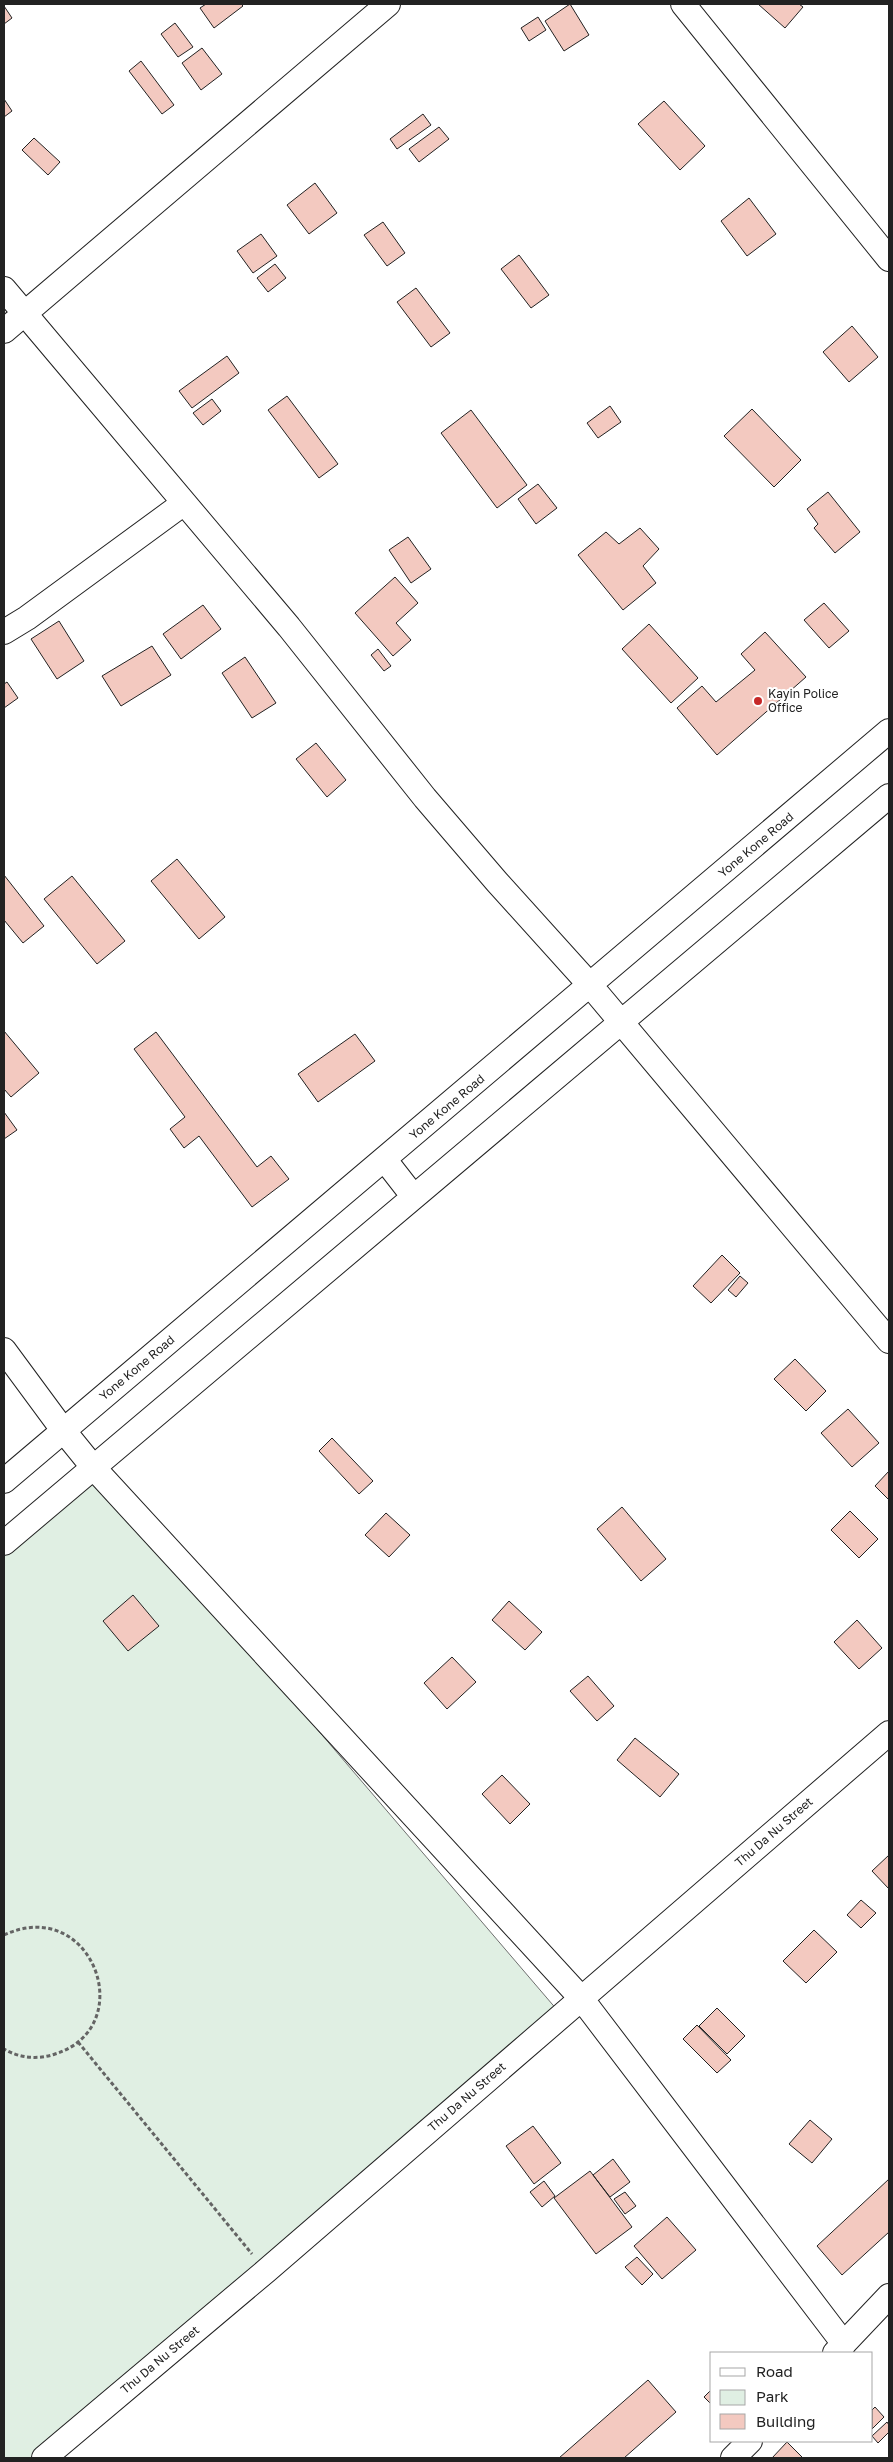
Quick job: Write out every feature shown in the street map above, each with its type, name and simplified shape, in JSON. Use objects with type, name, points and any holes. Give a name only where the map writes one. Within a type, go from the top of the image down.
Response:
[{"type":"street","points":[[4,331],[388,4]]},
{"type":"street","points":[[683,4],[889,259]]},
{"type":"street","points":[[4,289],[289,627],[431,805],[590,985],[889,1341]]},
{"type":"street","points":[[4,632],[27,618],[184,503]]},
{"type":"street","name":"Yone Kone Road","points":[[4,1481],[889,732]]},
{"type":"street","points":[[4,1543],[620,1021],[889,796]]},
{"type":"street","points":[[385,1160],[413,1196]]},
{"type":"street","points":[[4,1350],[11,1375],[93,1467],[581,1998],[840,2349],[889,2296]]},
{"type":"street","name":"Thu Da Nu Street","points":[[44,2458],[266,2271],[889,1733]]},
{"type":"street","points":[[733,2458],[749,2442]]},
{"type":"path","points":[[4,1935],[24,1928],[51,1929],[74,1940],[89,1956],[98,1974],[100,1996],[96,2016],[85,2035],[78,2042],[60,2053],[39,2058],[18,2055],[4,2049]]},
{"type":"path","points":[[78,2042],[266,2271]]},
{"type":"green space","points":[[93,1467],[564,2018],[44,2458],[4,2458],[4,1543]]},
{"type":"building","points":[[206,4],[241,4],[243,6],[214,28],[200,8]]},
{"type":"building","points":[[570,4],[589,35],[564,51],[545,21]]},
{"type":"building","points":[[758,4],[799,4],[803,7],[785,28]]},
{"type":"building","points":[[4,6],[12,18],[4,24]]},
{"type":"building","points":[[538,17],[546,30],[529,41],[521,28]]},
{"type":"building","points":[[175,23],[193,47],[178,57],[161,34]]},
{"type":"building","points":[[202,48],[222,74],[201,90],[182,63]]},
{"type":"building","points":[[141,61],[174,105],[162,114],[129,71]]},
{"type":"building","points":[[4,99],[12,111],[4,117]]},
{"type":"building","points":[[664,101],[705,146],[680,170],[638,124]]},
{"type":"building","points":[[423,114],[431,125],[397,149],[390,139]]},
{"type":"building","points":[[439,127],[449,139],[419,162],[409,149]]},
{"type":"building","points":[[34,138],[60,162],[48,175],[22,150]]},
{"type":"building","points":[[315,183],[337,213],[309,234],[287,205]]},
{"type":"building","points":[[749,198],[776,234],[747,256],[721,221]]},
{"type":"building","points":[[383,222],[405,253],[387,266],[364,235]]},
{"type":"building","points":[[261,234],[277,256],[253,273],[237,251]]},
{"type":"building","points":[[519,255],[549,295],[531,308],[501,269]]},
{"type":"building","points":[[275,264],[286,278],[268,292],[257,278]]},
{"type":"building","points":[[416,288],[450,333],[431,347],[397,302]]},
{"type":"building","points":[[852,326],[878,357],[849,382],[823,352]]},
{"type":"building","points":[[227,356],[239,373],[192,408],[179,391]]},
{"type":"building","points":[[287,396],[338,464],[319,478],[268,410]]},
{"type":"building","points":[[212,399],[221,411],[203,425],[193,413]]},
{"type":"building","points":[[610,406],[621,422],[598,438],[587,423]]},
{"type":"building","points":[[752,409],[801,460],[774,487],[724,436]]},
{"type":"building","points":[[471,410],[527,485],[497,508],[441,433]]},
{"type":"building","points":[[538,484],[557,508],[536,524],[518,499]]},
{"type":"building","points":[[828,492],[860,532],[835,553],[814,528],[818,524],[807,509]]},
{"type":"building","points":[[640,528],[659,549],[643,566],[656,583],[623,610],[578,555],[606,532],[619,544]]},
{"type":"building","points":[[408,537],[431,569],[411,583],[389,550]]},
{"type":"building","points":[[395,577],[418,603],[396,623],[411,640],[393,656],[355,613]]},
{"type":"building","points":[[824,603],[849,631],[829,648],[804,620]]},
{"type":"building","points":[[203,605],[221,629],[181,659],[163,634]]},
{"type":"building","points":[[59,621],[84,661],[57,679],[31,639]]},
{"type":"building","points":[[649,624],[698,678],[671,703],[622,649]]},
{"type":"building","points":[[765,632],[806,677],[717,755],[677,708],[702,686],[716,702],[755,670],[741,654]]},
{"type":"building","points":[[152,646],[171,675],[121,706],[102,676]]},
{"type":"building","points":[[378,649],[391,666],[384,671],[371,655]]},
{"type":"building","points":[[245,657],[276,703],[252,718],[222,673]]},
{"type":"building","points":[[7,682],[18,698],[4,708],[4,684]]},
{"type":"building","points":[[316,743],[346,780],[327,797],[296,759]]},
{"type":"building","points":[[177,859],[225,917],[199,939],[151,881]]},
{"type":"building","points":[[4,875],[44,926],[23,943],[4,920]]},
{"type":"building","points":[[72,876],[125,941],[97,964],[44,899]]},
{"type":"building","points":[[4,1031],[39,1073],[11,1097],[4,1089]]},
{"type":"building","points":[[156,1032],[257,1167],[271,1156],[289,1179],[252,1207],[199,1136],[184,1148],[170,1129],[185,1117],[134,1049]]},
{"type":"building","points":[[355,1034],[375,1061],[318,1102],[298,1074]]},
{"type":"building","points":[[4,1112],[17,1130],[4,1139]]},
{"type":"building","points":[[722,1255],[740,1273],[711,1303],[693,1286]]},
{"type":"building","points":[[740,1276],[748,1283],[736,1297],[728,1290]]},
{"type":"building","points":[[795,1359],[826,1391],[806,1411],[774,1379]]},
{"type":"building","points":[[848,1409],[879,1443],[852,1467],[821,1433]]},
{"type":"building","points":[[332,1438],[373,1481],[359,1494],[319,1451]]},
{"type":"building","points":[[889,1471],[889,1500],[875,1486]]},
{"type":"building","points":[[622,1507],[666,1559],[641,1581],[597,1529]]},
{"type":"building","points":[[850,1511],[878,1539],[859,1558],[831,1530]]},
{"type":"building","points":[[386,1513],[410,1535],[389,1557],[365,1535]]},
{"type":"building","points":[[133,1595],[159,1626],[128,1651],[103,1621]]},
{"type":"building","points":[[509,1601],[542,1632],[525,1650],[492,1620]]},
{"type":"building","points":[[857,1620],[882,1648],[859,1669],[834,1642]]},
{"type":"building","points":[[452,1657],[476,1682],[447,1709],[424,1683]]},
{"type":"building","points":[[588,1676],[614,1706],[597,1721],[570,1691]]},
{"type":"building","points":[[635,1738],[679,1774],[660,1797],[617,1760]]},
{"type":"building","points":[[502,1775],[530,1804],[510,1824],[482,1794]]},
{"type":"building","points":[[889,1855],[889,1889],[872,1871]]},
{"type":"building","points":[[861,1900],[876,1913],[861,1928],[847,1915]]},
{"type":"building","points":[[814,1930],[837,1952],[806,1983],[783,1961]]},
{"type":"building","points":[[717,2008],[745,2036],[727,2054],[699,2026]]},
{"type":"building","points":[[697,2025],[731,2060],[717,2073],[683,2039]]},
{"type":"building","points":[[810,2120],[832,2139],[812,2163],[789,2144]]},
{"type":"building","points":[[533,2126],[561,2163],[534,2184],[506,2146]]},
{"type":"building","points":[[613,2159],[630,2182],[610,2197],[593,2175]]},
{"type":"building","points":[[590,2171],[632,2227],[596,2254],[554,2198]]},
{"type":"building","points":[[889,2179],[889,2232],[842,2275],[817,2246]]},
{"type":"building","points":[[544,2181],[555,2196],[542,2207],[530,2192]]},
{"type":"building","points":[[625,2192],[636,2206],[625,2214],[614,2199]]},
{"type":"building","points":[[667,2217],[696,2250],[662,2279],[634,2246]]},
{"type":"building","points":[[637,2257],[653,2274],[642,2285],[625,2267]]},
{"type":"building","points":[[648,2380],[676,2412],[624,2458],[559,2458]]},
{"type":"building","points":[[710,2391],[710,2403],[704,2397]]},
{"type":"building","points":[[875,2407],[884,2417],[873,2428],[873,2409]]},
{"type":"building","points":[[887,2422],[889,2432],[878,2443],[873,2435]]},
{"type":"building","points":[[787,2442],[803,2458],[772,2458]]},
{"type":"place","name":"Kayin Police Office","points":[[758,701]]}]
